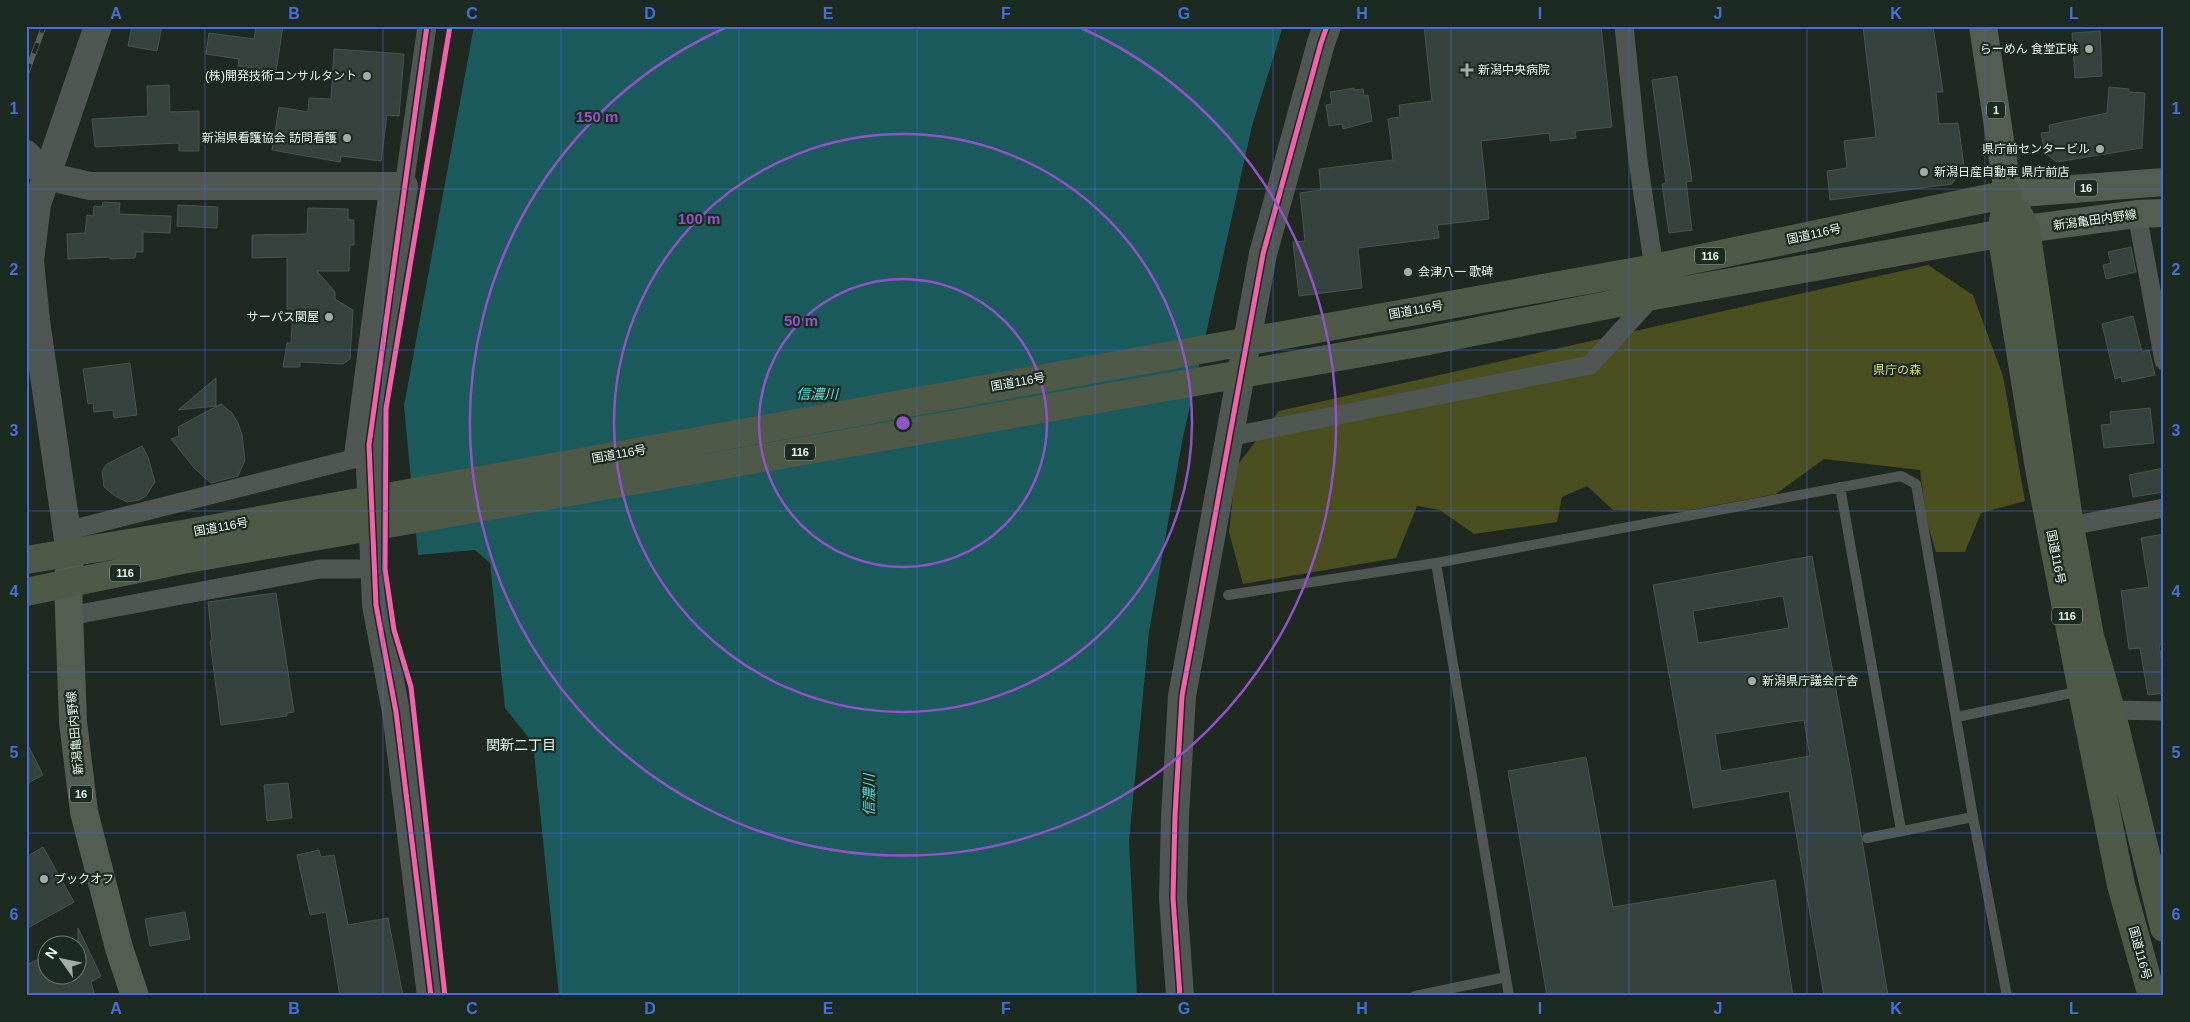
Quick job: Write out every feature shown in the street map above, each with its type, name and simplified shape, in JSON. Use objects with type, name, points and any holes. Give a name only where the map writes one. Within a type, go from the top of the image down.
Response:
[{"type":"highway","name":"国道116号","points":[[26,592],[68,585],[180,548],[1410,310],[1654,268],[2008,194],[2090,636],[2122,884],[2152,996]]},
{"type":"highway","name":"国道116号","points":[[26,560],[68,542],[180,548],[1418,343],[1653,296],[2014,231]]},
{"type":"highway","name":"国道116号","points":[[2014,231],[2040,474],[2097,694],[2164,928]]},
{"type":"main road","name":"1","points":[[1984,26],[2008,194]]},
{"type":"main road","name":"16","points":[[2008,194],[2163,177]]},
{"type":"main road","name":"新潟亀田内野線","points":[[2014,231],[2137,214],[2164,213]]},
{"type":"main road","name":"新潟亀田内野線","points":[[68,542],[72,722],[84,812],[119,948],[135,996]]},
{"type":"street","points":[[98,26],[37,204],[30,261],[36,321],[68,542],[353,459],[396,186],[427,26]]},
{"type":"street","points":[[1180,996],[1173,898],[1175,816],[1182,696],[1263,254],[1327,26]]},
{"type":"street","points":[[1624,26],[1638,161],[1654,268]]},
{"type":"street","points":[[26,154],[46,176],[90,186],[396,186]]},
{"type":"street","points":[[396,186],[369,445],[376,605],[396,712],[431,996]]},
{"type":"street","points":[[2137,214],[2164,361]]},
{"type":"street","points":[[26,293],[36,321]]},
{"type":"street","points":[[1228,437],[1590,365],[1653,296]]},
{"type":"street","points":[[2070,526],[2164,508]]},
{"type":"street","points":[[69,616],[320,569],[358,569]]},
{"type":"street","points":[[2097,694],[2164,711]]},
{"type":"lane","points":[[1228,595],[1436,563],[1900,476],[1916,484],[1973,817],[2006,996]]},
{"type":"lane","points":[[1840,487],[1901,830]]},
{"type":"lane","points":[[1436,563],[1509,996]]},
{"type":"lane","points":[[1957,717],[2097,694]]},
{"type":"lane","points":[[1866,838],[1973,817]]},
{"type":"lane","points":[[1415,996],[1506,977]]},
{"type":"green space","name":"県庁の森","points":[[1928,265],[1973,295],[2003,376],[2025,501],[1981,513],[1965,552],[1936,552],[1926,519],[1920,470],[1824,459],[1776,494],[1680,512],[1613,510],[1587,486],[1562,497],[1557,522],[1474,534],[1440,510],[1417,506],[1396,558],[1243,584],[1229,532],[1236,467],[1279,411]]},
{"type":"water","name":"信濃川","points":[[474,26],[1283,26],[1252,126],[1182,442],[1149,632],[1129,841],[1137,996],[559,996],[533,743],[505,708],[490,563],[475,550],[418,555],[404,406]]},
{"type":"building","points":[[132,26],[162,26],[157,51],[128,46]]},
{"type":"building","points":[[256,26],[283,26],[276,71],[238,66],[239,59],[206,54],[209,33],[254,39]]},
{"type":"building","points":[[1424,26],[1601,26],[1612,127],[1575,131],[1576,138],[1550,141],[1549,133],[1481,141],[1489,219],[1437,225],[1439,238],[1358,248],[1362,288],[1299,296],[1293,242],[1305,241],[1300,193],[1321,190],[1319,169],[1393,160],[1388,119],[1400,117],[1399,105],[1432,101]]},
{"type":"building","points":[[1863,26],[1933,26],[1943,92],[1936,92],[1939,124],[1958,123],[1964,166],[1952,184],[1830,200],[1827,171],[1847,168],[1844,141],[1876,137]]},
{"type":"building","points":[[2100,31],[2102,76],[2075,78],[2072,33]]},
{"type":"building","points":[[334,49],[404,54],[399,116],[387,115],[381,161],[341,156],[340,162],[272,150],[279,107],[308,112],[309,98],[331,99]]},
{"type":"building","points":[[1677,76],[1692,181],[1686,182],[1692,230],[1669,233],[1662,184],[1666,183],[1652,80]]},
{"type":"building","points":[[169,85],[170,112],[199,111],[199,151],[179,151],[179,143],[95,147],[92,119],[148,116],[147,86]]},
{"type":"building","points":[[2109,87],[2129,89],[2129,92],[2145,93],[2142,148],[2057,162],[2045,153],[2041,133],[2050,132],[2049,125],[2107,113]]},
{"type":"building","points":[[1354,88],[1354,90],[1363,89],[1364,96],[1368,95],[1372,121],[1343,129],[1342,124],[1329,126],[1326,105],[1332,104],[1330,92]]},
{"type":"building","points":[[103,202],[120,203],[119,214],[171,216],[170,233],[143,232],[143,252],[136,252],[135,258],[68,259],[67,234],[85,233],[87,215],[93,216],[94,206],[102,207]]},
{"type":"building","points":[[178,205],[218,207],[217,228],[177,226]]},
{"type":"building","points":[[308,208],[348,209],[348,220],[354,220],[354,245],[350,245],[349,271],[317,271],[335,292],[335,299],[353,310],[350,359],[343,364],[300,362],[300,367],[283,367],[287,343],[291,343],[293,309],[287,309],[287,257],[252,258],[252,235],[307,234]]},
{"type":"building","points":[[2131,247],[2136,272],[2106,279],[2103,265],[2111,263],[2108,252]]},
{"type":"building","points":[[2133,316],[2142,352],[2149,350],[2155,375],[2122,382],[2121,377],[2115,379],[2102,324]]},
{"type":"building","points":[[130,363],[137,415],[114,418],[113,410],[94,412],[93,403],[88,404],[83,369]]},
{"type":"building","points":[[216,378],[216,406],[178,410]]},
{"type":"building","points":[[221,404],[232,413],[238,423],[242,435],[245,460],[238,476],[211,483],[194,468],[171,439],[179,436],[178,427]]},
{"type":"building","points":[[2150,408],[2154,443],[2104,448],[2101,425],[2111,424],[2110,412]]},
{"type":"building","points":[[142,446],[148,457],[155,482],[146,496],[139,500],[127,502],[115,496],[104,487],[102,471],[107,464]]},
{"type":"building","points":[[2164,468],[2164,492],[2133,497],[2129,475]]},
{"type":"building","points":[[2164,534],[2164,644],[2159,645],[2164,673],[2164,693],[2148,695],[2140,648],[2129,649],[2121,591],[2149,587],[2141,538]]},
{"type":"building","name":"新潟県庁議会庁舎","points":[[1812,556],[1888,996],[1824,996],[1789,791],[1693,808],[1653,585]],"holes":[[[1783,596],[1789,628],[1698,643],[1693,611]],[[1804,720],[1810,756],[1721,771],[1715,734]]]},
{"type":"building","points":[[276,593],[294,712],[287,713],[287,716],[221,725],[210,641],[212,640],[208,602]]},
{"type":"building","points":[[26,741],[43,775],[26,784]]},
{"type":"building","points":[[1586,757],[1613,907],[1775,880],[1793,996],[1547,996],[1508,771]]},
{"type":"building","points":[[288,783],[292,818],[267,821],[264,785]]},
{"type":"building","name":"ブックオフ","points":[[43,847],[74,902],[26,929],[26,857]]},
{"type":"building","points":[[319,850],[321,857],[334,855],[348,925],[388,918],[403,996],[340,996],[326,912],[310,915],[297,855]]},
{"type":"building","points":[[185,912],[190,939],[150,946],[145,919]]},
{"type":"building","points":[[88,949],[101,976],[91,982],[95,996],[26,996],[26,965],[38,959],[38,984],[88,984]]},
{"type":"railway","points":[[26,74],[44,26]]},
{"type":"cycle path","points":[[427,26],[369,445],[376,605],[396,712],[431,996]]},
{"type":"cycle path","points":[[445,996],[411,687],[394,630],[385,569],[386,409],[450,26]]},
{"type":"cycle path","points":[[1180,996],[1173,898],[1175,816],[1182,696],[1263,254],[1327,26]]},
{"type":"place","name":"らーめん 食堂正味","points":[[2089,49]]},
{"type":"place","name":"新潟中央病院","points":[[1467,70]]},
{"type":"place","name":"(株)開発技術コンサルタント","points":[[367,76]]},
{"type":"place","name":"新潟県看護協会 訪問看護","points":[[347,138]]},
{"type":"place","name":"県庁前センタービル","points":[[2100,149]]},
{"type":"place","name":"新潟日産自動車 県庁前店","points":[[1924,172]]},
{"type":"place","name":"会津八一 歌碑","points":[[1408,272]]},
{"type":"place","name":"サーパス関屋","points":[[329,317]]},
{"type":"place","name":"新潟県庁議会庁舎","points":[[1752,681]]},
{"type":"place","name":"ブックオフ","points":[[44,879]]},
{"type":"district","name":"関新二丁目","points":[[521,745]]}]
